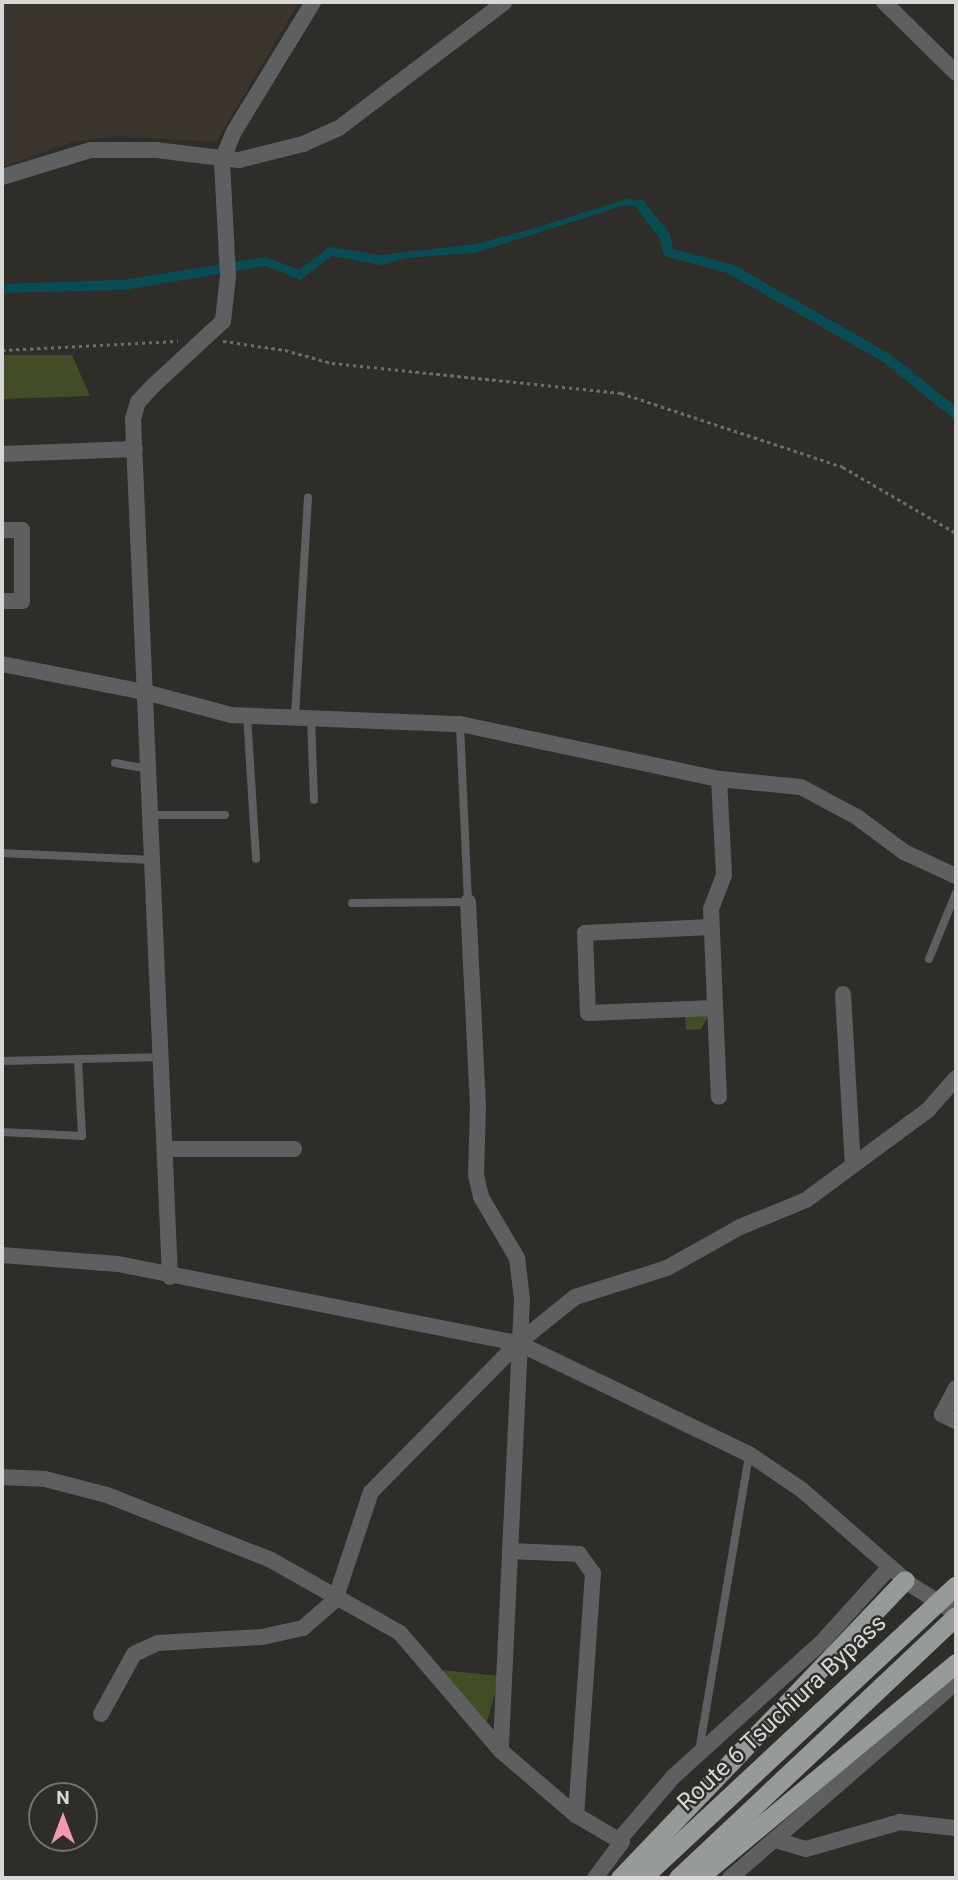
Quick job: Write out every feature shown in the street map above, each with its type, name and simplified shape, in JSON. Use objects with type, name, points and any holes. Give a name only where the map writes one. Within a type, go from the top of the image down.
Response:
[{"type":"highway","points":[[620,1878],[902,1578]]},
{"type":"highway","name":"Route 6 Tsuchiura Bypass","points":[[642,1878],[956,1585]]},
{"type":"highway","name":"Route 6 Tsuchiura Bypass","points":[[678,1878],[956,1615]]},
{"type":"highway","points":[[698,1878],[956,1663]]},
{"type":"street","points":[[170,1277],[155,860],[135,449],[138,402],[223,321],[228,268],[222,160],[235,130],[313,2]]},
{"type":"street","points":[[2,177],[91,150],[156,150],[222,160],[264,156],[339,128],[505,2]]},
{"type":"street","points":[[884,2],[956,72]]},
{"type":"street","points":[[2,454],[135,449]]},
{"type":"street","points":[[2,530],[22,530],[22,601],[2,601]]},
{"type":"street","points":[[2,664],[247,715],[460,724],[719,779],[800,787],[857,817],[904,852],[956,876]]},
{"type":"street","points":[[719,779],[724,875],[711,909],[719,1097]]},
{"type":"street","points":[[468,902],[478,1105],[476,1175],[481,1198],[517,1258],[522,1299],[501,1751]]},
{"type":"street","points":[[711,927],[585,933],[588,1013],[715,1009]]},
{"type":"street","points":[[843,994],[853,1166]]},
{"type":"street","points":[[101,1714],[134,1654],[158,1643],[262,1637],[303,1628],[335,1600],[371,1492],[518,1343],[575,1297],[667,1268],[740,1227],[806,1200],[928,1110],[956,1078]]},
{"type":"street","points":[[165,1149],[294,1149]]},
{"type":"street","points":[[2,1255],[118,1264],[170,1277],[518,1343],[749,1454],[802,1490],[902,1578],[956,1615]]},
{"type":"street","points":[[956,1388],[942,1414],[956,1421]]},
{"type":"street","points":[[2,1477],[45,1479],[107,1496],[271,1559],[335,1600],[400,1633],[501,1751],[576,1815],[620,1840]]},
{"type":"street","points":[[510,1551],[579,1554],[593,1573],[576,1815]]},
{"type":"street","points":[[595,1878],[620,1840],[698,1754],[821,1643],[902,1578]]},
{"type":"street","points":[[730,1878],[956,1682]]},
{"type":"street","points":[[775,1839],[806,1849],[900,1822],[956,1828]]},
{"type":"lane","points":[[308,497],[303,716],[314,800]]},
{"type":"lane","points":[[247,715],[256,859]]},
{"type":"lane","points":[[352,903],[468,902],[460,724]]},
{"type":"lane","points":[[115,763],[150,769]]},
{"type":"lane","points":[[152,815],[225,815]]},
{"type":"lane","points":[[2,853],[155,860]]},
{"type":"lane","points":[[929,959],[956,893]]},
{"type":"lane","points":[[2,1061],[162,1057]]},
{"type":"lane","points":[[2,1132],[82,1136],[78,1059]]},
{"type":"lane","points":[[698,1754],[749,1454]]},
{"type":"path","points":[[2,350],[202,341],[275,348],[332,363],[621,393],[843,467],[956,533]]},
{"type":"shaded area","points":[[2,2],[299,2],[216,142],[117,136],[72,142],[2,167]]},
{"type":"green space","points":[[2,355],[72,355],[90,396],[2,399]]},
{"type":"green space","points":[[710,1013],[701,1029],[686,1030],[685,1015]]},
{"type":"green space","points":[[442,1670],[500,1676],[484,1732]]},
{"type":"water","points":[[642,199],[670,234],[673,249],[734,265],[890,354],[956,407],[956,421],[883,362],[727,273],[664,256],[660,239],[635,206],[625,205],[475,253],[405,258],[381,265],[332,256],[300,280],[266,266],[125,290],[2,293],[2,284],[123,280],[266,257],[299,270],[329,247],[379,255],[476,244]]},
{"type":"waterway","points":[[548,226],[626,201],[639,204]]}]
